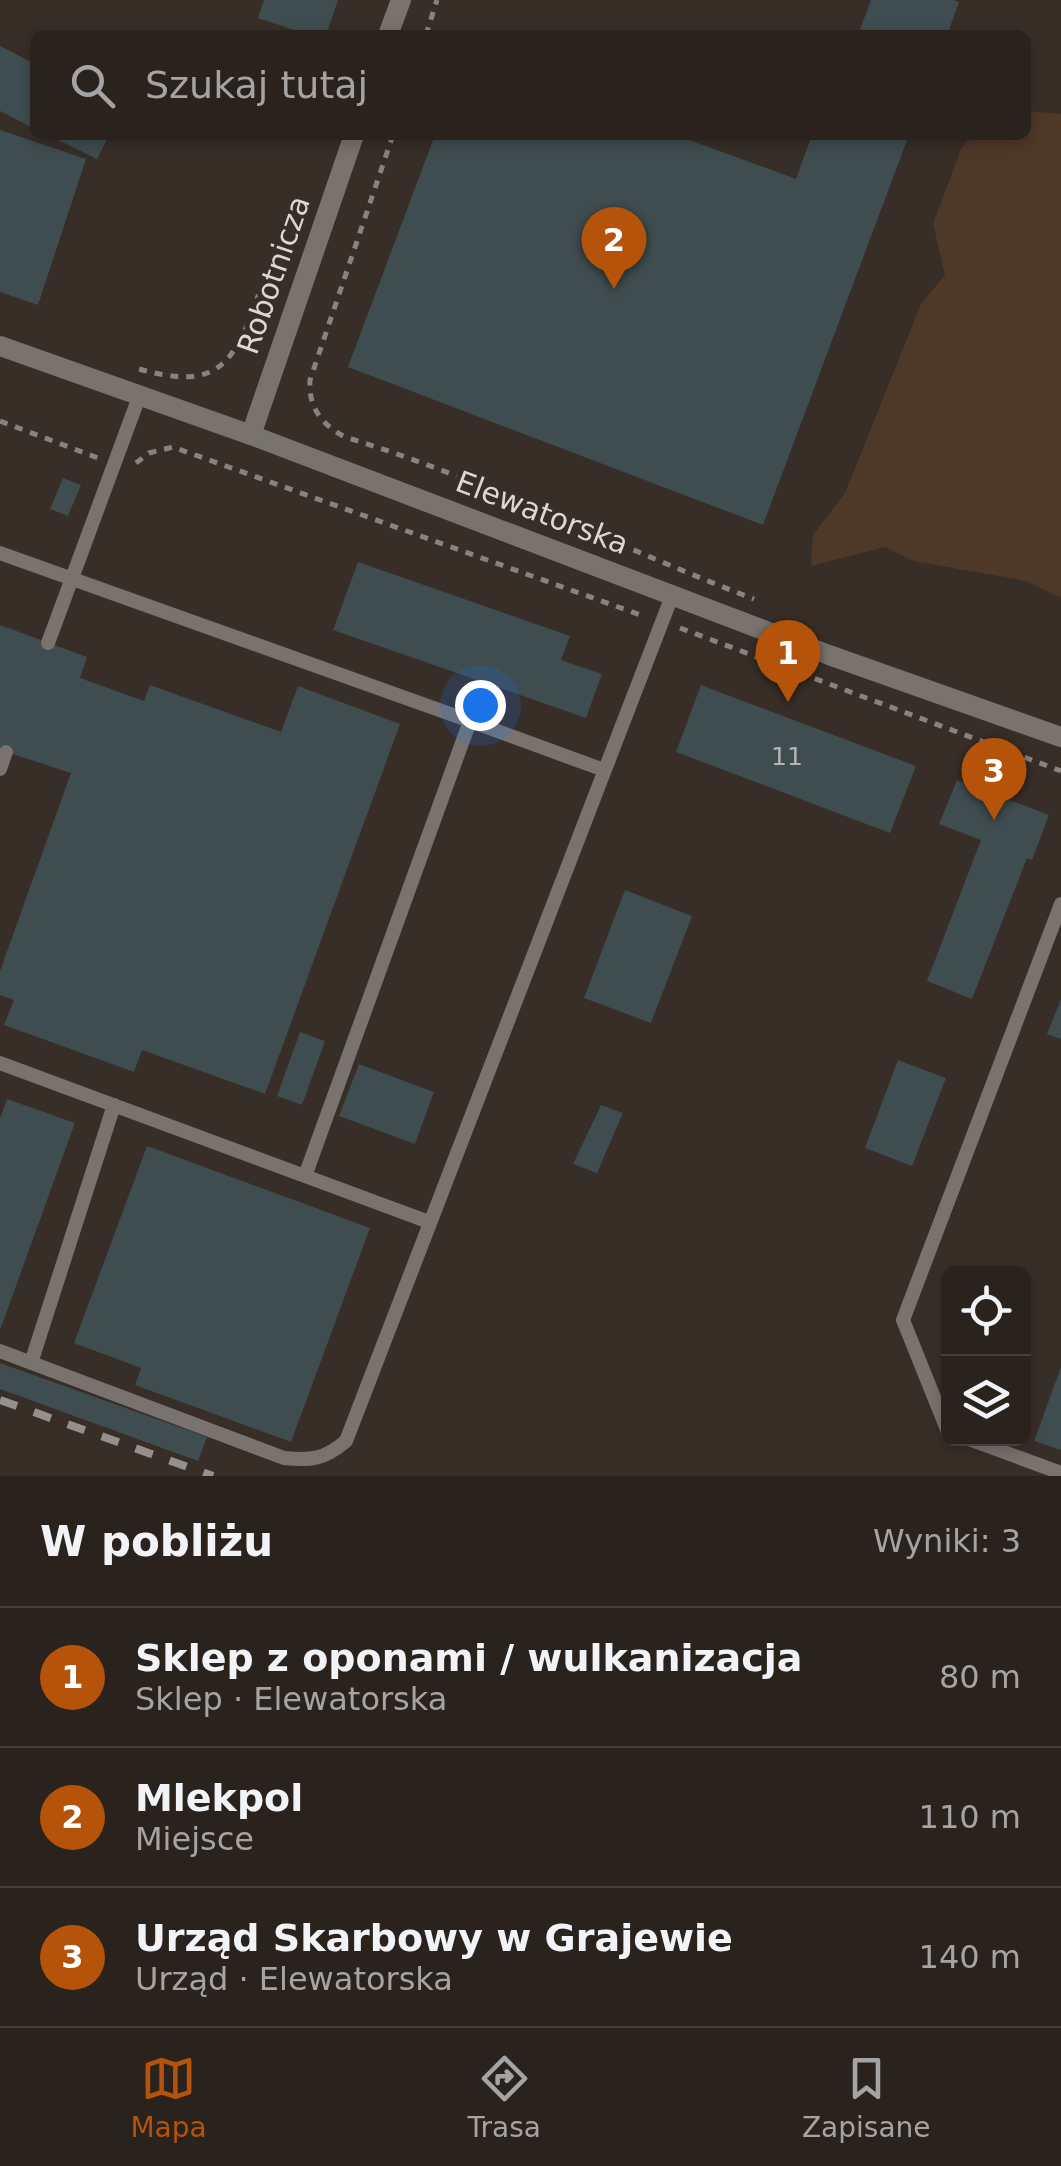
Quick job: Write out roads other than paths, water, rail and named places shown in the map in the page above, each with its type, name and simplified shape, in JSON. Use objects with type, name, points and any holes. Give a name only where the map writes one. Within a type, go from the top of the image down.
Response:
[{"type":"street","points":[[390,30],[401,0]]},
{"type":"street","name":"Robotnicza","points":[[251,435],[352,140]]},
{"type":"street","name":"Elewatorska","points":[[0,346],[251,435],[672,596],[1061,737]]},
{"type":"lane","points":[[48,642],[140,397]]},
{"type":"lane","points":[[0,553],[604,770]]},
{"type":"lane","points":[[0,1352],[284,1458],[311,1461],[331,1454],[346,1441],[672,596]]},
{"type":"lane","points":[[305,1176],[470,721]]},
{"type":"lane","points":[[0,768],[6,752]]},
{"type":"lane","points":[[941,1415],[903,1320],[1061,904]]},
{"type":"lane","points":[[0,1063],[429,1222]]},
{"type":"lane","points":[[32,1363],[114,1105]]},
{"type":"lane","points":[[988,1446],[1061,1473]]},
{"type":"railway","points":[[0,1400],[213,1476]]},
{"type":"place","name":"Mlekpol","points":[[614,289]]},
{"type":"place","name":"Sklep z oponami / wulkanizacja","points":[[788,702]]},
{"type":"place","name":"Urząd Skarbowy w Grajewie","points":[[994,820]]}]
